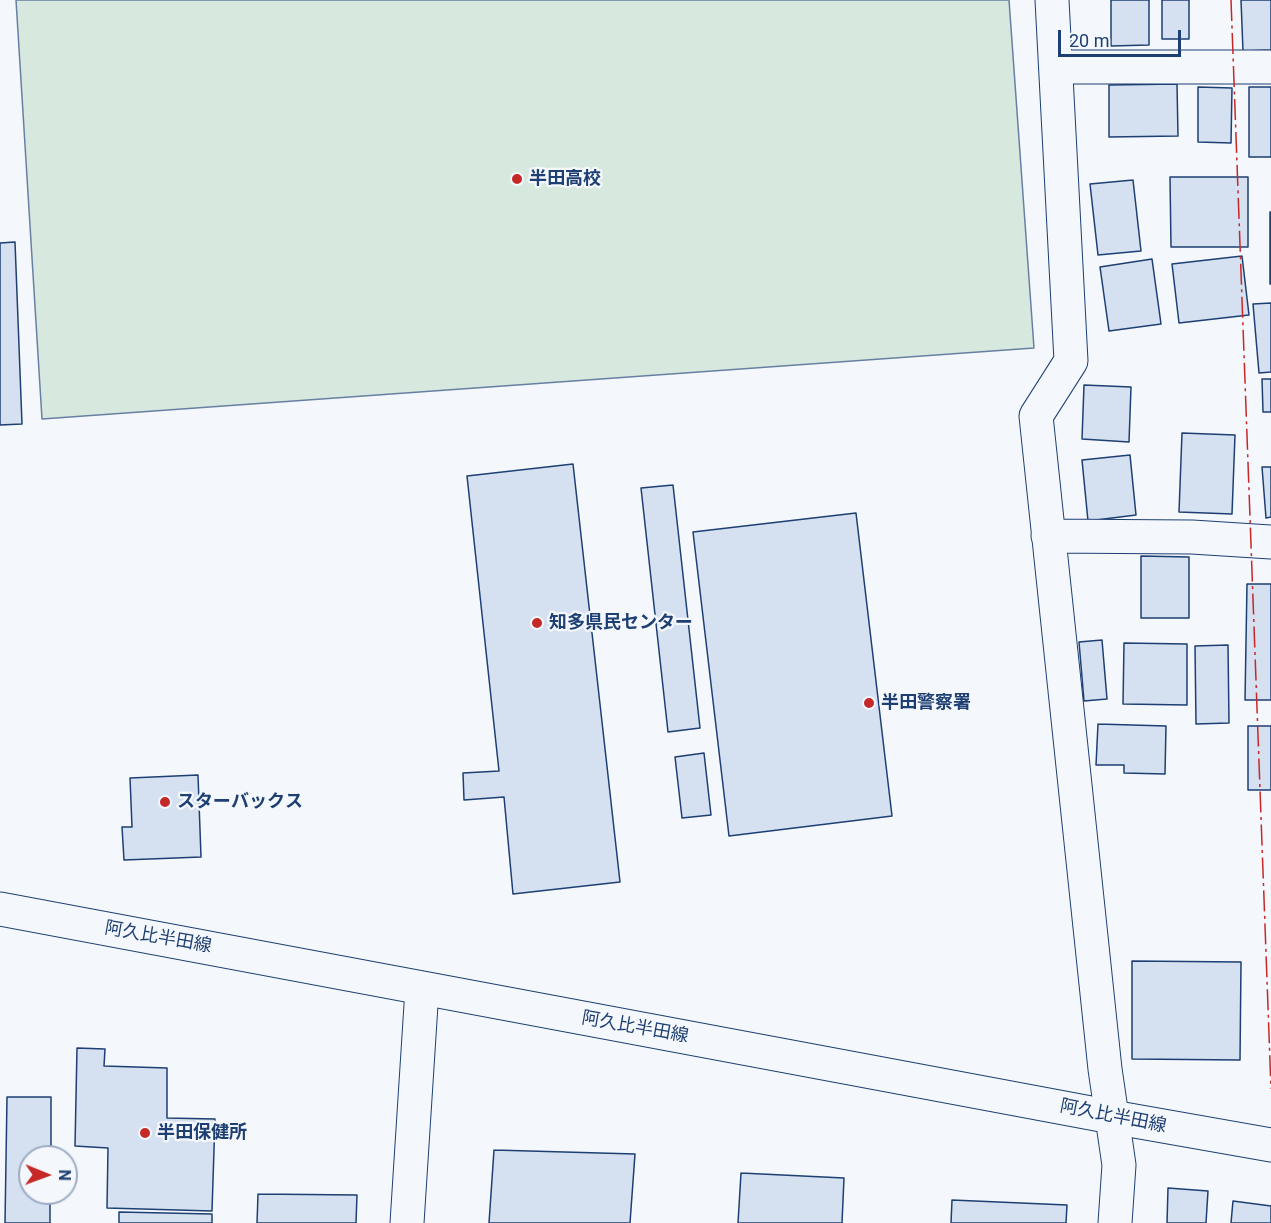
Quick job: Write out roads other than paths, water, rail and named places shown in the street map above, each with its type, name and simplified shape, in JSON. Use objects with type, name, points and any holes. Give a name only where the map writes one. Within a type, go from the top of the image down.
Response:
[{"type":"street","points":[[1052,0],[1071,362],[1036,416],[1119,1165],[1115,1223]]},
{"type":"street","points":[[1057,68],[1271,67]]},
{"type":"street","points":[[1048,536],[1192,537],[1271,542]]},
{"type":"street","name":"阿久比半田線","points":[[0,909],[1112,1118],[1271,1145]]},
{"type":"street","points":[[407,1223],[422,988]]},
{"type":"place","name":"半田高校","points":[[517,179]]},
{"type":"place","name":"知多県民センター","points":[[537,623]]},
{"type":"place","name":"半田警察署","points":[[869,703]]},
{"type":"place","name":"スターバックス","points":[[165,802]]},
{"type":"place","name":"半田保健所","points":[[145,1133]]}]
